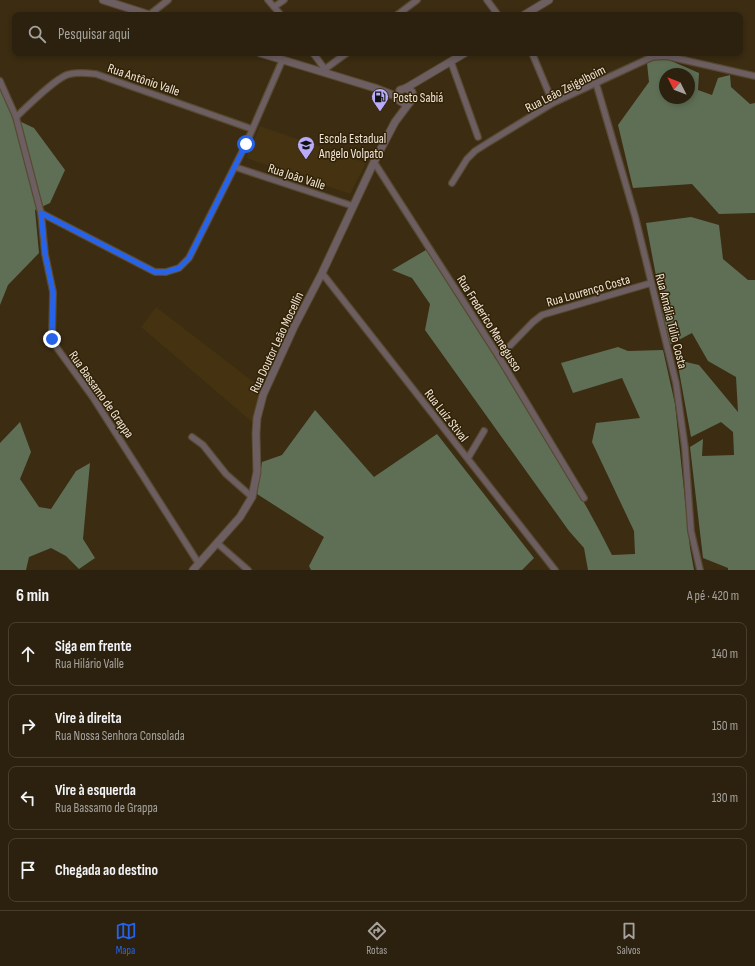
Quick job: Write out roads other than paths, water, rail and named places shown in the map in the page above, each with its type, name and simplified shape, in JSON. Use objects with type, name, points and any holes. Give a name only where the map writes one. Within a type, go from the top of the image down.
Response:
[{"type":"street","points":[[103,0],[140,12]]},
{"type":"street","points":[[153,12],[168,0]]},
{"type":"street","points":[[268,0],[278,12]]},
{"type":"street","points":[[274,7],[284,0]]},
{"type":"street","points":[[401,12],[417,0]]},
{"type":"street","points":[[487,0],[496,12]]},
{"type":"street","points":[[529,12],[549,0]]},
{"type":"street","points":[[268,56],[282,61],[327,71],[375,88],[404,95]]},
{"type":"street","points":[[315,56],[327,71]]},
{"type":"street","points":[[327,71],[344,56]]},
{"type":"street","name":"Rua Doutor Leão Mocellin","points":[[193,570],[240,517],[252,497],[257,472],[257,418],[263,396],[294,327],[322,273],[374,162],[395,122],[404,95],[429,75],[460,56]]},
{"type":"street","points":[[533,56],[553,103]]},
{"type":"street","name":"Rua Leão Zeigelboim","points":[[452,184],[467,159],[475,151],[553,103],[652,57],[666,56],[755,76]]},
{"type":"street","points":[[41,213],[155,272],[166,272],[179,268],[189,258],[235,167],[282,61]]},
{"type":"street","points":[[451,62],[478,137]]},
{"type":"street","name":"Rua Antônio Valle","points":[[16,117],[54,83],[69,74],[82,72],[103,77],[252,129]]},
{"type":"street","name":"Rua Bassamo de Grappa","points":[[0,81],[16,117],[41,213],[45,254],[53,292],[52,339],[94,399],[199,564]]},
{"type":"street","name":"Rua Amália Túlio Costa","points":[[596,83],[635,216],[676,383],[684,448],[691,531],[700,570]]},
{"type":"street","name":"Rua Frederico Menegusso","points":[[374,162],[499,357],[584,498]]},
{"type":"street","name":"Rua João Valle","points":[[235,167],[353,206]]},
{"type":"street","name":"Rua Luíz Stival","points":[[322,273],[555,570]]},
{"type":"street","name":"Rua Lourenço Costa","points":[[499,357],[542,314],[651,282]]},
{"type":"street","points":[[468,458],[484,431]]},
{"type":"street","points":[[192,437],[199,441],[226,474],[252,497]]},
{"type":"street","points":[[217,543],[248,570]]},
{"type":"place","name":"Posto Sabiá","points":[[380,112]]},
{"type":"place","name":"Escola Estadual Angelo Volpato","points":[[306,160]]}]
